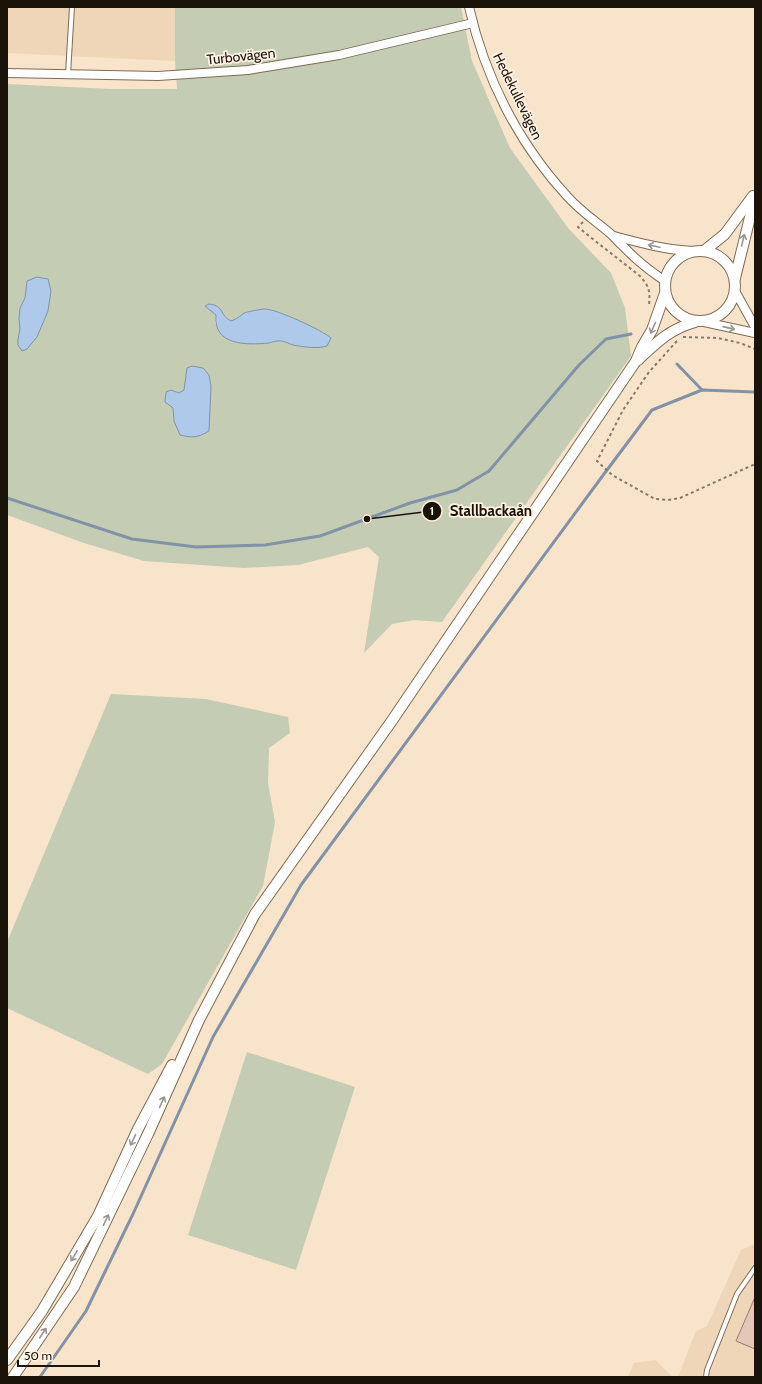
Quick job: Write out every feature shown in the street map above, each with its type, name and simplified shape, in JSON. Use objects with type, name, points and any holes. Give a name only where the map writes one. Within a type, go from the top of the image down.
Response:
[{"type":"street","name":"Hedekullevägen","points":[[469,7],[489,72],[512,120],[529,149],[567,196],[587,216],[613,236],[623,247],[664,282]]},
{"type":"street","name":"Turbovägen","points":[[7,73],[158,76],[248,70],[339,55],[473,23]]},
{"type":"street","points":[[704,251],[725,234],[755,193]]},
{"type":"street","points":[[636,361],[673,330],[682,326],[715,318],[724,312],[732,302],[735,291],[735,278],[755,197]]},
{"type":"street","name":"Hedekullevägen","points":[[613,236],[676,251],[693,251]]},
{"type":"street","points":[[735,278],[731,268],[724,260],[714,254],[704,251],[693,251],[682,255],[674,262],[668,271],[664,282],[665,293],[669,304],[676,313],[686,319],[755,333]]},
{"type":"street","points":[[735,291],[755,327]]},
{"type":"street","points":[[7,1360],[42,1311],[98,1216],[142,1122],[172,1065],[199,1020],[255,914],[391,722],[636,361],[652,330],[665,293]]},
{"type":"street","points":[[13,1377],[19,1373],[74,1287],[148,1134],[199,1020]]},
{"type":"lane","points":[[68,75],[72,7]]},
{"type":"lane","points":[[706,1377],[707,1370],[737,1294],[755,1268]]},
{"type":"path","points":[[587,216],[578,227],[640,276],[648,287],[648,309],[657,317]]},
{"type":"path","points":[[755,349],[740,343],[718,338],[685,338],[678,336],[676,342],[649,372],[623,410],[597,461],[612,475],[655,498],[668,500],[680,498],[755,464]]},
{"type":"shaded area","points":[[7,7],[175,7],[175,61],[7,53]]},
{"type":"shaded area","points":[[755,1244],[755,1377],[678,1377],[696,1331],[707,1326],[741,1250]]},
{"type":"shaded area","points":[[655,1360],[673,1377],[628,1377],[634,1363]]},
{"type":"green space","points":[[175,7],[461,7],[472,61],[510,148],[568,228],[611,273],[625,308],[631,356],[442,622],[414,620],[392,624],[364,653],[379,557],[368,547],[298,565],[244,568],[144,561],[84,543],[7,515],[7,84],[111,89],[177,89],[175,61]],"holes":[[[27,281],[22,351],[18,345],[20,329],[19,318],[20,308],[25,298]],[[209,304],[217,306],[231,321],[240,318],[245,312],[267,309],[286,315],[325,333],[293,345],[279,340],[270,343],[215,324],[216,315],[205,306]],[[187,368],[209,431],[200,436],[190,437],[174,421],[171,390],[179,393],[184,390]]]},
{"type":"green space","points":[[111,694],[206,699],[288,717],[290,733],[269,748],[268,783],[275,822],[263,886],[162,1064],[148,1074],[7,1008],[7,942]]},
{"type":"green space","points":[[247,1052],[355,1087],[296,1270],[188,1235]]},
{"type":"water","points":[[37,277],[48,279],[51,291],[48,311],[37,337],[27,349],[22,351],[18,345],[20,308],[25,298],[27,281]]},
{"type":"water","points":[[209,304],[220,308],[225,316],[231,321],[244,313],[263,309],[279,312],[299,320],[331,338],[327,346],[319,347],[297,346],[280,341],[251,344],[233,341],[220,333],[216,315],[205,306]]},
{"type":"water","points":[[192,366],[203,368],[209,375],[211,386],[209,431],[192,437],[180,435],[174,421],[173,408],[165,402],[166,392],[171,390],[179,393],[184,390],[187,368]]},
{"type":"building","points":[[755,1297],[755,1349],[736,1341]]},
{"type":"waterway","points":[[7,498],[132,539],[196,547],[265,545],[320,536],[410,503],[457,490],[489,471],[579,365],[606,339],[631,334]]},
{"type":"waterway","points":[[677,364],[702,390]]},
{"type":"waterway","points":[[40,1377],[86,1311],[133,1214],[213,1037],[301,885],[652,410],[702,390],[755,392]]},
{"type":"place","name":"Stallbackaån","points":[[367,519]]}]
